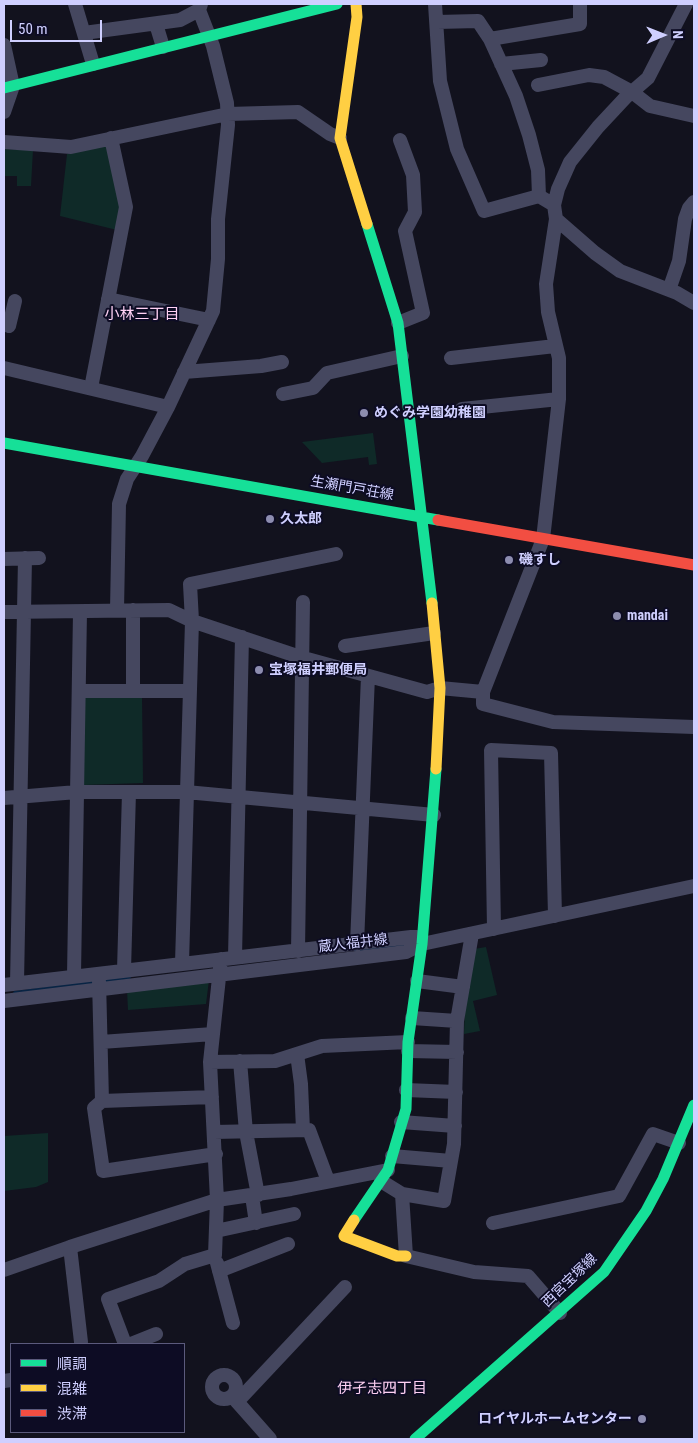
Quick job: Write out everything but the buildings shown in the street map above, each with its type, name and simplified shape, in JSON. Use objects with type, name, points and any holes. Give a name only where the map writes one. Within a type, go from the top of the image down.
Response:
[{"type":"street","points":[[76,4],[93,64]]},
{"type":"street","points":[[8,87],[93,64],[337,4]]},
{"type":"street","points":[[356,4],[357,17],[340,138],[398,323],[423,517],[440,688],[434,815],[417,939],[417,981],[408,1046],[406,1108],[392,1156],[384,1175],[344,1236],[397,1256],[406,1256],[474,1272],[528,1276],[560,1313]]},
{"type":"street","points":[[435,4],[440,81],[457,149],[484,211],[539,196],[554,204]]},
{"type":"street","points":[[490,39],[580,24],[580,4]]},
{"type":"street","points":[[686,4],[648,78],[598,127],[570,162],[558,189],[554,204],[556,219],[546,284],[548,312],[558,358],[559,399],[543,539],[483,692],[483,704],[553,722],[694,727]]},
{"type":"street","points":[[84,33],[180,20],[200,7],[208,36],[213,46],[228,114],[218,219],[218,260],[213,311],[168,407],[127,479],[119,504],[116,610]]},
{"type":"street","points":[[437,22],[478,21],[490,39],[516,96],[529,135],[538,170],[539,196]]},
{"type":"street","points":[[156,24],[162,47]]},
{"type":"street","points":[[4,45],[8,87],[4,112]]},
{"type":"street","points":[[502,64],[541,60]]},
{"type":"street","points":[[538,85],[589,75],[604,77],[632,92],[650,106],[694,116]]},
{"type":"street","points":[[4,142],[71,147],[228,114],[298,112],[330,134],[340,138]]},
{"type":"street","points":[[91,388],[126,207],[111,138]]},
{"type":"street","points":[[398,323],[423,313],[405,231],[415,212],[413,175],[400,140]]},
{"type":"street","points":[[669,290],[679,261],[685,219],[689,208],[694,202]]},
{"type":"street","points":[[556,219],[595,253],[620,271],[669,290],[694,303]]},
{"type":"street","points":[[108,299],[209,320]]},
{"type":"street","points":[[4,324],[9,326],[15,301]]},
{"type":"street","points":[[451,358],[555,346]]},
{"type":"street","points":[[282,394],[313,388],[327,373],[402,356]]},
{"type":"street","points":[[184,372],[261,366],[282,362]]},
{"type":"street","points":[[4,368],[168,407]]},
{"type":"street","points":[[462,409],[559,399]]},
{"type":"street","name":"生瀬門戸荘線","points":[[4,443],[694,566]]},
{"type":"street","points":[[182,963],[192,620],[190,584],[336,554]]},
{"type":"street","points":[[4,559],[32,558],[26,612],[21,796],[10,984]]},
{"type":"street","points":[[298,951],[300,657],[303,602]]},
{"type":"street","points":[[133,610],[133,691]]},
{"type":"street","points":[[4,612],[169,610],[242,638],[300,657],[426,692],[440,688],[483,692]]},
{"type":"street","points":[[74,975],[80,612]]},
{"type":"street","points":[[345,646],[434,634]]},
{"type":"street","points":[[233,1323],[215,1255],[218,1200],[210,1062],[220,974],[228,958],[238,796],[242,638]]},
{"type":"street","points":[[357,944],[368,676]]},
{"type":"street","points":[[79,691],[189,691]]},
{"type":"street","points":[[494,929],[491,750],[551,752],[556,916]]},
{"type":"street","points":[[4,798],[77,792],[186,792],[300,801],[434,815]]},
{"type":"street","points":[[124,970],[129,792]]},
{"type":"street","name":"蔵人福井線","points":[[10,984],[74,975],[99,980],[124,970],[357,944],[472,934],[694,886]]},
{"type":"street","points":[[384,1175],[402,1194],[444,1201],[455,1126],[457,1021],[472,934]]},
{"type":"street","points":[[4,1002],[99,980],[220,974],[406,952],[417,939]]},
{"type":"street","points":[[99,980],[102,1101]]},
{"type":"street","points":[[417,981],[463,987]]},
{"type":"street","points":[[412,1018],[457,1021]]},
{"type":"street","points":[[101,1042],[213,1034]]},
{"type":"street","points":[[210,1062],[275,1061],[322,1046],[408,1046],[456,1052]]},
{"type":"street","points":[[297,1054],[301,1084],[303,1130]]},
{"type":"street","points":[[240,1061],[246,1132],[255,1195],[256,1223]]},
{"type":"street","points":[[406,1090],[456,1092]]},
{"type":"street","points":[[212,1097],[102,1101],[94,1108],[104,1170],[216,1154]]},
{"type":"street","name":"西宮宝塚線","points":[[415,1439],[560,1313],[604,1272],[646,1211],[663,1180],[694,1105]]},
{"type":"street","points":[[401,1122],[455,1126]]},
{"type":"street","points":[[214,1132],[309,1130],[328,1181]]},
{"type":"street","points":[[493,1222],[619,1196],[653,1134],[678,1143]]},
{"type":"street","points":[[392,1156],[451,1161]]},
{"type":"street","points":[[4,1270],[218,1200],[328,1181],[384,1175]]},
{"type":"street","points":[[402,1194],[406,1256]]},
{"type":"street","points":[[216,1231],[294,1214]]},
{"type":"street","points":[[219,1271],[288,1244]]},
{"type":"street","points":[[70,1247],[81,1342]]},
{"type":"street","points":[[125,1343],[108,1299],[158,1281],[185,1264],[215,1255]]},
{"type":"street","points":[[270,1439],[234,1399],[345,1287]]},
{"type":"street","points":[[134,1343],[156,1334]]},
{"type":"green space","points":[[104,146],[107,147],[122,208],[117,230],[60,216],[67,154]]},
{"type":"green space","points":[[4,149],[33,150],[31,186],[17,186],[17,176],[4,176]]},
{"type":"green space","points":[[373,433],[377,464],[369,465],[368,457],[322,463],[302,442]]},
{"type":"green space","points":[[82,695],[142,696],[143,783],[83,785]]},
{"type":"green space","points":[[486,947],[497,995],[473,1001],[480,1031],[464,1034],[465,1007],[474,949]]},
{"type":"green space","points":[[209,980],[206,1004],[128,1010],[127,990]]},
{"type":"green space","points":[[48,1133],[48,1182],[36,1187],[4,1191],[4,1136]]},
{"type":"waterway","points":[[356,950],[406,945]]},
{"type":"waterway","points":[[15,993],[129,977]]},
{"type":"traffic: fast","points":[[4,88],[337,4]]},
{"type":"traffic: fast","points":[[367,224],[398,323],[432,603]]},
{"type":"traffic: fast","points":[[4,443],[438,520]]},
{"type":"traffic: fast","points":[[354,1220],[388,1170],[406,1109],[408,1042],[422,944],[436,769]]},
{"type":"traffic: fast","points":[[415,1439],[604,1272],[646,1211],[663,1179],[694,1105]]},
{"type":"traffic: slow","points":[[356,4],[357,17],[340,138],[367,224]]},
{"type":"traffic: slow","points":[[432,603],[440,688],[436,769]]},
{"type":"traffic: slow","points":[[354,1220],[344,1236],[397,1256],[406,1256]]},
{"type":"traffic: jam","points":[[438,520],[694,565]]},
{"type":"place","name":"めぐみ学園幼稚園","points":[[364,413]]},
{"type":"place","name":"久太郎","points":[[270,519]]},
{"type":"place","name":"磯すし","points":[[509,560]]},
{"type":"place","name":"mandai","points":[[617,616]]},
{"type":"place","name":"宝塚福井郵便局","points":[[259,670]]},
{"type":"place","name":"ロイヤルホームセンター","points":[[642,1419]]},
{"type":"district","name":"小林三丁目","points":[[142,315]]},
{"type":"district","name":"伊孑志四丁目","points":[[382,1389]]}]
